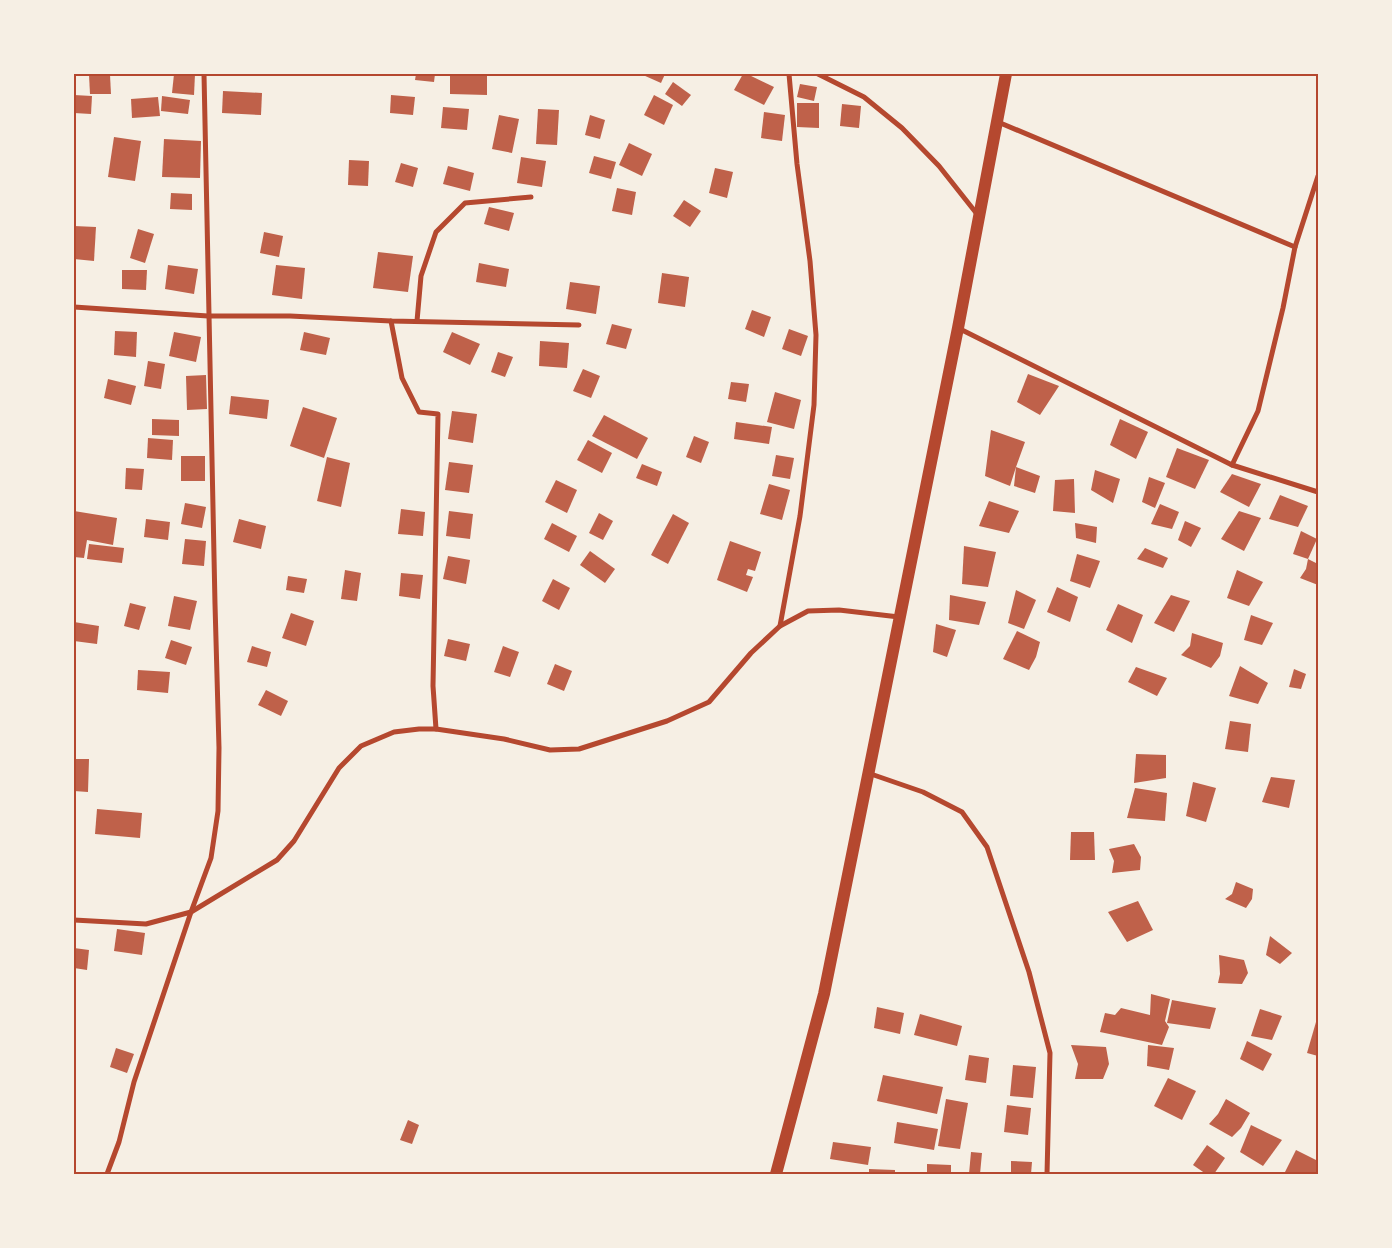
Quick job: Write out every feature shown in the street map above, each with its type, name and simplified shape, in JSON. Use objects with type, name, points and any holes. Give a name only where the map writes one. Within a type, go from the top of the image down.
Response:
[{"type":"main road","points":[[776,1174],[824,994],[958,328],[1006,74]]},
{"type":"street","points":[[107,1174],[119,1142],[134,1082],[211,858],[218,811],[219,748],[204,74]]},
{"type":"street","points":[[780,626],[800,516],[814,405],[816,335],[810,261],[797,164],[789,74]]},
{"type":"street","points":[[818,74],[864,97],[902,128],[939,166],[979,216]]},
{"type":"street","points":[[997,122],[1295,247]]},
{"type":"street","points":[[1232,465],[1258,411],[1283,308],[1295,247],[1318,176]]},
{"type":"street","points":[[417,321],[421,276],[436,232],[465,203],[530,197]]},
{"type":"street","points":[[74,307],[208,316],[290,316],[579,324]]},
{"type":"street","points":[[391,320],[402,378],[419,412],[438,414],[433,686],[436,729]]},
{"type":"street","points":[[958,328],[1232,465],[1318,492]]},
{"type":"street","points":[[74,920],[146,924],[191,912],[277,860],[294,841],[339,768],[361,746],[394,732],[436,729],[504,739],[550,750],[580,749],[667,721],[709,702],[751,653],[780,626],[808,611],[840,610],[900,617]]},
{"type":"street","points":[[868,773],[923,792],[962,812],[987,847],[1028,972],[1050,1053],[1047,1174]]},
{"type":"building","points":[[174,74],[195,74],[194,95],[172,93]]},
{"type":"building","points":[[416,74],[435,74],[434,82],[415,80]]},
{"type":"building","points":[[643,74],[665,74],[661,83]]},
{"type":"building","points":[[743,74],[747,74],[774,87],[764,105],[734,90]]},
{"type":"building","points":[[89,75],[110,75],[111,94],[90,94]]},
{"type":"building","points":[[450,76],[487,76],[487,95],[450,94]]},
{"type":"building","points":[[673,82],[691,95],[682,106],[665,94]]},
{"type":"building","points":[[800,84],[817,87],[814,101],[797,97]]},
{"type":"building","points":[[223,91],[262,93],[261,115],[222,113]]},
{"type":"building","points":[[74,95],[92,96],[91,114],[74,113]]},
{"type":"building","points":[[391,95],[415,97],[413,115],[390,113]]},
{"type":"building","points":[[654,95],[673,105],[664,125],[644,115]]},
{"type":"building","points":[[162,96],[190,100],[188,114],[161,111]]},
{"type":"building","points":[[158,97],[160,116],[132,118],[131,99]]},
{"type":"building","points":[[797,103],[819,103],[819,128],[797,127]]},
{"type":"building","points":[[842,104],[861,106],[859,128],[840,126]]},
{"type":"building","points":[[443,107],[469,109],[467,130],[441,128]]},
{"type":"building","points":[[538,109],[559,110],[557,145],[536,144]]},
{"type":"building","points":[[764,112],[785,115],[782,141],[761,138]]},
{"type":"building","points":[[499,115],[519,119],[512,153],[492,149]]},
{"type":"building","points":[[590,115],[605,120],[600,139],[585,135]]},
{"type":"building","points":[[114,137],[141,141],[135,181],[108,177]]},
{"type":"building","points":[[164,139],[201,141],[200,178],[162,177]]},
{"type":"building","points":[[629,143],[652,154],[642,176],[619,165]]},
{"type":"building","points":[[594,156],[616,162],[611,179],[589,173]]},
{"type":"building","points":[[521,157],[546,161],[542,187],[517,183]]},
{"type":"building","points":[[349,160],[369,161],[368,186],[348,185]]},
{"type":"building","points":[[401,163],[418,168],[413,187],[395,182]]},
{"type":"building","points":[[448,166],[474,173],[470,191],[443,184]]},
{"type":"building","points":[[715,168],[733,172],[727,198],[709,193]]},
{"type":"building","points":[[617,188],[636,192],[632,215],[612,211]]},
{"type":"building","points":[[171,193],[192,194],[192,210],[170,209]]},
{"type":"building","points":[[684,200],[701,211],[690,227],[673,216]]},
{"type":"building","points":[[489,207],[514,213],[509,231],[484,224]]},
{"type":"building","points":[[74,226],[96,227],[94,261],[74,259]]},
{"type":"building","points":[[138,229],[154,234],[145,263],[130,258]]},
{"type":"building","points":[[264,232],[283,236],[279,257],[260,253]]},
{"type":"building","points":[[378,252],[413,256],[408,292],[373,288]]},
{"type":"building","points":[[479,263],[509,269],[506,287],[476,282]]},
{"type":"building","points":[[168,265],[198,269],[194,294],[165,289]]},
{"type":"building","points":[[276,265],[305,268],[302,299],[272,295]]},
{"type":"building","points":[[122,270],[147,270],[146,290],[122,289]]},
{"type":"building","points":[[662,273],[689,277],[685,307],[658,303]]},
{"type":"building","points":[[570,282],[600,286],[596,314],[566,309]]},
{"type":"building","points":[[752,310],[771,317],[764,337],[745,329]]},
{"type":"building","points":[[612,324],[632,329],[626,349],[606,344]]},
{"type":"building","points":[[789,329],[808,336],[801,356],[782,349]]},
{"type":"building","points":[[115,331],[137,332],[136,357],[114,355]]},
{"type":"building","points":[[174,332],[201,337],[196,362],[169,356]]},
{"type":"building","points":[[304,332],[330,338],[326,355],[300,350]]},
{"type":"building","points":[[452,332],[480,344],[470,365],[443,352]]},
{"type":"building","points":[[540,341],[569,343],[567,368],[539,366]]},
{"type":"building","points":[[498,352],[513,357],[505,377],[491,372]]},
{"type":"building","points":[[148,361],[165,364],[161,389],[144,386]]},
{"type":"building","points":[[583,369],[600,376],[591,398],[573,391]]},
{"type":"building","points":[[1028,374],[1059,386],[1040,415],[1017,402]]},
{"type":"building","points":[[206,375],[207,409],[187,410],[186,376]]},
{"type":"building","points":[[108,379],[136,386],[131,405],[104,398]]},
{"type":"building","points":[[731,382],[749,384],[746,402],[728,399]]},
{"type":"building","points":[[775,392],[801,400],[794,429],[767,422]]},
{"type":"building","points":[[231,396],[269,400],[267,419],[229,414]]},
{"type":"building","points":[[303,407],[337,418],[324,458],[290,446]]},
{"type":"building","points":[[452,411],[477,414],[473,443],[448,439]]},
{"type":"building","points":[[604,415],[648,438],[637,459],[592,436]]},
{"type":"building","points":[[152,419],[179,420],[179,436],[152,435]]},
{"type":"building","points":[[1120,419],[1148,432],[1136,459],[1110,445]]},
{"type":"building","points":[[736,422],[772,427],[769,444],[734,439]]},
{"type":"building","points":[[991,430],[1025,442],[1010,486],[985,476]]},
{"type":"building","points":[[694,436],[709,442],[701,463],[686,457]]},
{"type":"building","points":[[148,438],[173,440],[172,460],[147,458]]},
{"type":"building","points":[[588,440],[612,453],[602,473],[577,460]]},
{"type":"building","points":[[1177,448],[1209,460],[1195,489],[1166,477]]},
{"type":"building","points":[[776,455],[794,458],[790,479],[772,476]]},
{"type":"building","points":[[181,456],[205,456],[205,481],[181,481]]},
{"type":"building","points":[[327,457],[350,463],[341,507],[317,501]]},
{"type":"building","points":[[449,462],[473,465],[469,493],[445,490]]},
{"type":"building","points":[[642,464],[662,472],[657,486],[636,478]]},
{"type":"building","points":[[1016,467],[1040,476],[1035,493],[1014,486]]},
{"type":"building","points":[[126,468],[144,469],[142,490],[125,489]]},
{"type":"building","points":[[1095,470],[1120,479],[1113,503],[1091,490]]},
{"type":"building","points":[[1232,474],[1261,484],[1249,507],[1220,492]]},
{"type":"building","points":[[1149,477],[1165,483],[1155,508],[1142,502]]},
{"type":"building","points":[[1074,479],[1075,513],[1053,511],[1055,480]]},
{"type":"building","points":[[556,480],[577,490],[567,513],[545,502]]},
{"type":"building","points":[[769,484],[790,490],[782,520],[760,514]]},
{"type":"building","points":[[1280,495],[1308,506],[1298,527],[1269,519]]},
{"type":"building","points":[[989,501],[1019,511],[1009,533],[979,526]]},
{"type":"building","points":[[185,503],[206,507],[202,528],[181,524]]},
{"type":"building","points":[[1160,504],[1179,512],[1172,529],[1151,524]]},
{"type":"building","points":[[401,509],[425,512],[423,536],[398,534]]},
{"type":"building","points":[[74,511],[117,518],[113,545],[87,540],[84,558],[74,557]]},
{"type":"building","points":[[449,511],[473,514],[470,539],[446,536]]},
{"type":"building","points":[[1239,511],[1261,518],[1244,551],[1221,539]]},
{"type":"building","points":[[599,513],[613,521],[603,540],[589,533]]},
{"type":"building","points":[[673,514],[689,523],[668,564],[651,555]]},
{"type":"building","points":[[146,519],[170,522],[168,540],[144,537]]},
{"type":"building","points":[[239,519],[266,526],[261,549],[233,542]]},
{"type":"building","points":[[1185,521],[1201,528],[1191,547],[1178,540]]},
{"type":"building","points":[[552,523],[577,536],[569,552],[544,539]]},
{"type":"building","points":[[1075,523],[1097,527],[1096,543],[1076,538]]},
{"type":"building","points":[[1301,531],[1317,539],[1308,559],[1293,554]]},
{"type":"building","points":[[185,539],[206,541],[204,566],[182,564]]},
{"type":"building","points":[[730,541],[761,552],[755,571],[748,569],[746,575],[753,577],[747,592],[717,580]]},
{"type":"building","points":[[89,544],[124,548],[122,563],[87,559]]},
{"type":"building","points":[[964,546],[996,552],[988,587],[962,584]]},
{"type":"building","points":[[1145,548],[1168,558],[1163,568],[1137,559]]},
{"type":"building","points":[[590,551],[615,569],[605,583],[580,565]]},
{"type":"building","points":[[1077,554],[1100,561],[1090,588],[1070,581]]},
{"type":"building","points":[[448,556],[470,560],[466,584],[443,579]]},
{"type":"building","points":[[1308,559],[1318,564],[1318,585],[1300,578],[1306,569]]},
{"type":"building","points":[[345,570],[361,573],[357,601],[341,599]]},
{"type":"building","points":[[1237,570],[1263,582],[1249,606],[1227,598]]},
{"type":"building","points":[[401,573],[423,575],[420,599],[399,596]]},
{"type":"building","points":[[288,576],[307,579],[304,593],[286,590]]},
{"type":"building","points":[[553,579],[570,588],[559,610],[542,601]]},
{"type":"building","points":[[1057,587],[1078,597],[1070,622],[1047,612]]},
{"type":"building","points":[[1016,590],[1036,600],[1024,629],[1008,623]]},
{"type":"building","points":[[950,595],[986,602],[979,625],[949,620]]},
{"type":"building","points":[[1171,595],[1190,601],[1174,632],[1154,623]]},
{"type":"building","points":[[174,596],[197,601],[190,630],[168,626]]},
{"type":"building","points":[[130,603],[146,607],[139,630],[124,626]]},
{"type":"building","points":[[1118,604],[1143,615],[1132,643],[1106,630]]},
{"type":"building","points":[[291,613],[314,621],[306,646],[282,638]]},
{"type":"building","points":[[1251,615],[1273,623],[1262,645],[1244,640]]},
{"type":"building","points":[[74,622],[99,626],[97,644],[74,641]]},
{"type":"building","points":[[936,624],[956,630],[947,657],[933,652]]},
{"type":"building","points":[[1017,631],[1040,642],[1036,657],[1029,670],[1003,659]]},
{"type":"building","points":[[1192,633],[1223,643],[1220,656],[1211,668],[1181,655],[1190,646]]},
{"type":"building","points":[[448,639],[470,644],[466,661],[444,656]]},
{"type":"building","points":[[171,640],[192,647],[186,665],[165,658]]},
{"type":"building","points":[[252,646],[271,652],[267,667],[247,662]]},
{"type":"building","points":[[503,646],[519,652],[510,677],[494,672]]},
{"type":"building","points":[[555,664],[572,671],[564,691],[547,684]]},
{"type":"building","points":[[1240,666],[1268,683],[1258,704],[1229,696]]},
{"type":"building","points":[[1136,667],[1167,678],[1157,696],[1128,682]]},
{"type":"building","points":[[1294,669],[1306,674],[1301,689],[1289,687]]},
{"type":"building","points":[[138,670],[170,672],[168,693],[137,690]]},
{"type":"building","points":[[266,690],[288,701],[281,716],[258,705]]},
{"type":"building","points":[[1230,721],[1251,724],[1248,752],[1225,749]]},
{"type":"building","points":[[1136,754],[1166,755],[1166,778],[1134,783]]},
{"type":"building","points":[[74,759],[89,759],[88,792],[74,791]]},
{"type":"building","points":[[1271,777],[1295,780],[1289,808],[1262,802]]},
{"type":"building","points":[[1193,782],[1216,788],[1206,822],[1186,816]]},
{"type":"building","points":[[1135,788],[1167,793],[1165,821],[1127,818]]},
{"type":"building","points":[[97,809],[142,813],[140,838],[95,834]]},
{"type":"building","points":[[1071,832],[1094,832],[1095,860],[1070,860]]},
{"type":"building","points":[[1134,844],[1141,857],[1140,870],[1112,873],[1114,861],[1109,849]]},
{"type":"building","points":[[1236,882],[1253,889],[1252,899],[1246,908],[1225,899],[1232,894]]},
{"type":"building","points":[[1138,901],[1153,930],[1127,942],[1108,912]]},
{"type":"building","points":[[117,929],[145,933],[142,955],[114,951]]},
{"type":"building","points":[[1270,936],[1292,953],[1280,964],[1266,955]]},
{"type":"building","points":[[74,948],[89,950],[87,970],[74,968]]},
{"type":"building","points":[[1219,955],[1244,960],[1248,973],[1242,984],[1218,983],[1220,974]]},
{"type":"building","points":[[1151,994],[1170,999],[1165,1021],[1169,1027],[1162,1045],[1100,1032],[1105,1013],[1115,1015],[1121,1008],[1150,1015]]},
{"type":"building","points":[[1172,1000],[1216,1008],[1210,1029],[1167,1023]]},
{"type":"building","points":[[877,1007],[904,1013],[900,1034],[874,1028]]},
{"type":"building","points":[[1260,1009],[1282,1016],[1272,1040],[1251,1036]]},
{"type":"building","points":[[920,1014],[962,1026],[957,1046],[914,1035]]},
{"type":"building","points":[[1316,1022],[1318,1023],[1318,1056],[1307,1053]]},
{"type":"building","points":[[1247,1041],[1272,1054],[1263,1071],[1240,1059]]},
{"type":"building","points":[[1071,1045],[1106,1047],[1109,1064],[1103,1079],[1075,1079],[1078,1064]]},
{"type":"building","points":[[1148,1045],[1174,1048],[1169,1070],[1147,1066]]},
{"type":"building","points":[[116,1048],[134,1054],[127,1073],[110,1067]]},
{"type":"building","points":[[969,1055],[989,1058],[986,1083],[965,1080]]},
{"type":"building","points":[[1013,1065],[1036,1067],[1033,1098],[1010,1096]]},
{"type":"building","points":[[883,1075],[943,1087],[937,1114],[877,1101]]},
{"type":"building","points":[[1168,1078],[1196,1091],[1182,1120],[1154,1106]]},
{"type":"building","points":[[946,1099],[968,1103],[960,1149],[938,1146]]},
{"type":"building","points":[[1226,1099],[1250,1113],[1241,1128],[1232,1137],[1209,1124],[1218,1114]]},
{"type":"building","points":[[1007,1105],[1031,1108],[1028,1135],[1004,1132]]},
{"type":"building","points":[[408,1120],[419,1125],[412,1144],[400,1140]]},
{"type":"building","points":[[897,1122],[938,1129],[934,1150],[894,1143]]},
{"type":"building","points":[[1251,1125],[1282,1140],[1263,1166],[1240,1152]]},
{"type":"building","points":[[833,1142],[871,1147],[868,1165],[830,1159]]},
{"type":"building","points":[[1207,1145],[1225,1158],[1214,1174],[1206,1174],[1193,1165]]},
{"type":"building","points":[[1296,1150],[1318,1161],[1317,1174],[1284,1174]]},
{"type":"building","points":[[971,1152],[982,1153],[980,1174],[969,1174]]},
{"type":"building","points":[[1011,1161],[1032,1162],[1031,1174],[1011,1174]]},
{"type":"building","points":[[927,1164],[951,1165],[951,1174],[927,1174]]},
{"type":"building","points":[[869,1169],[895,1170],[895,1174],[869,1174]]}]
